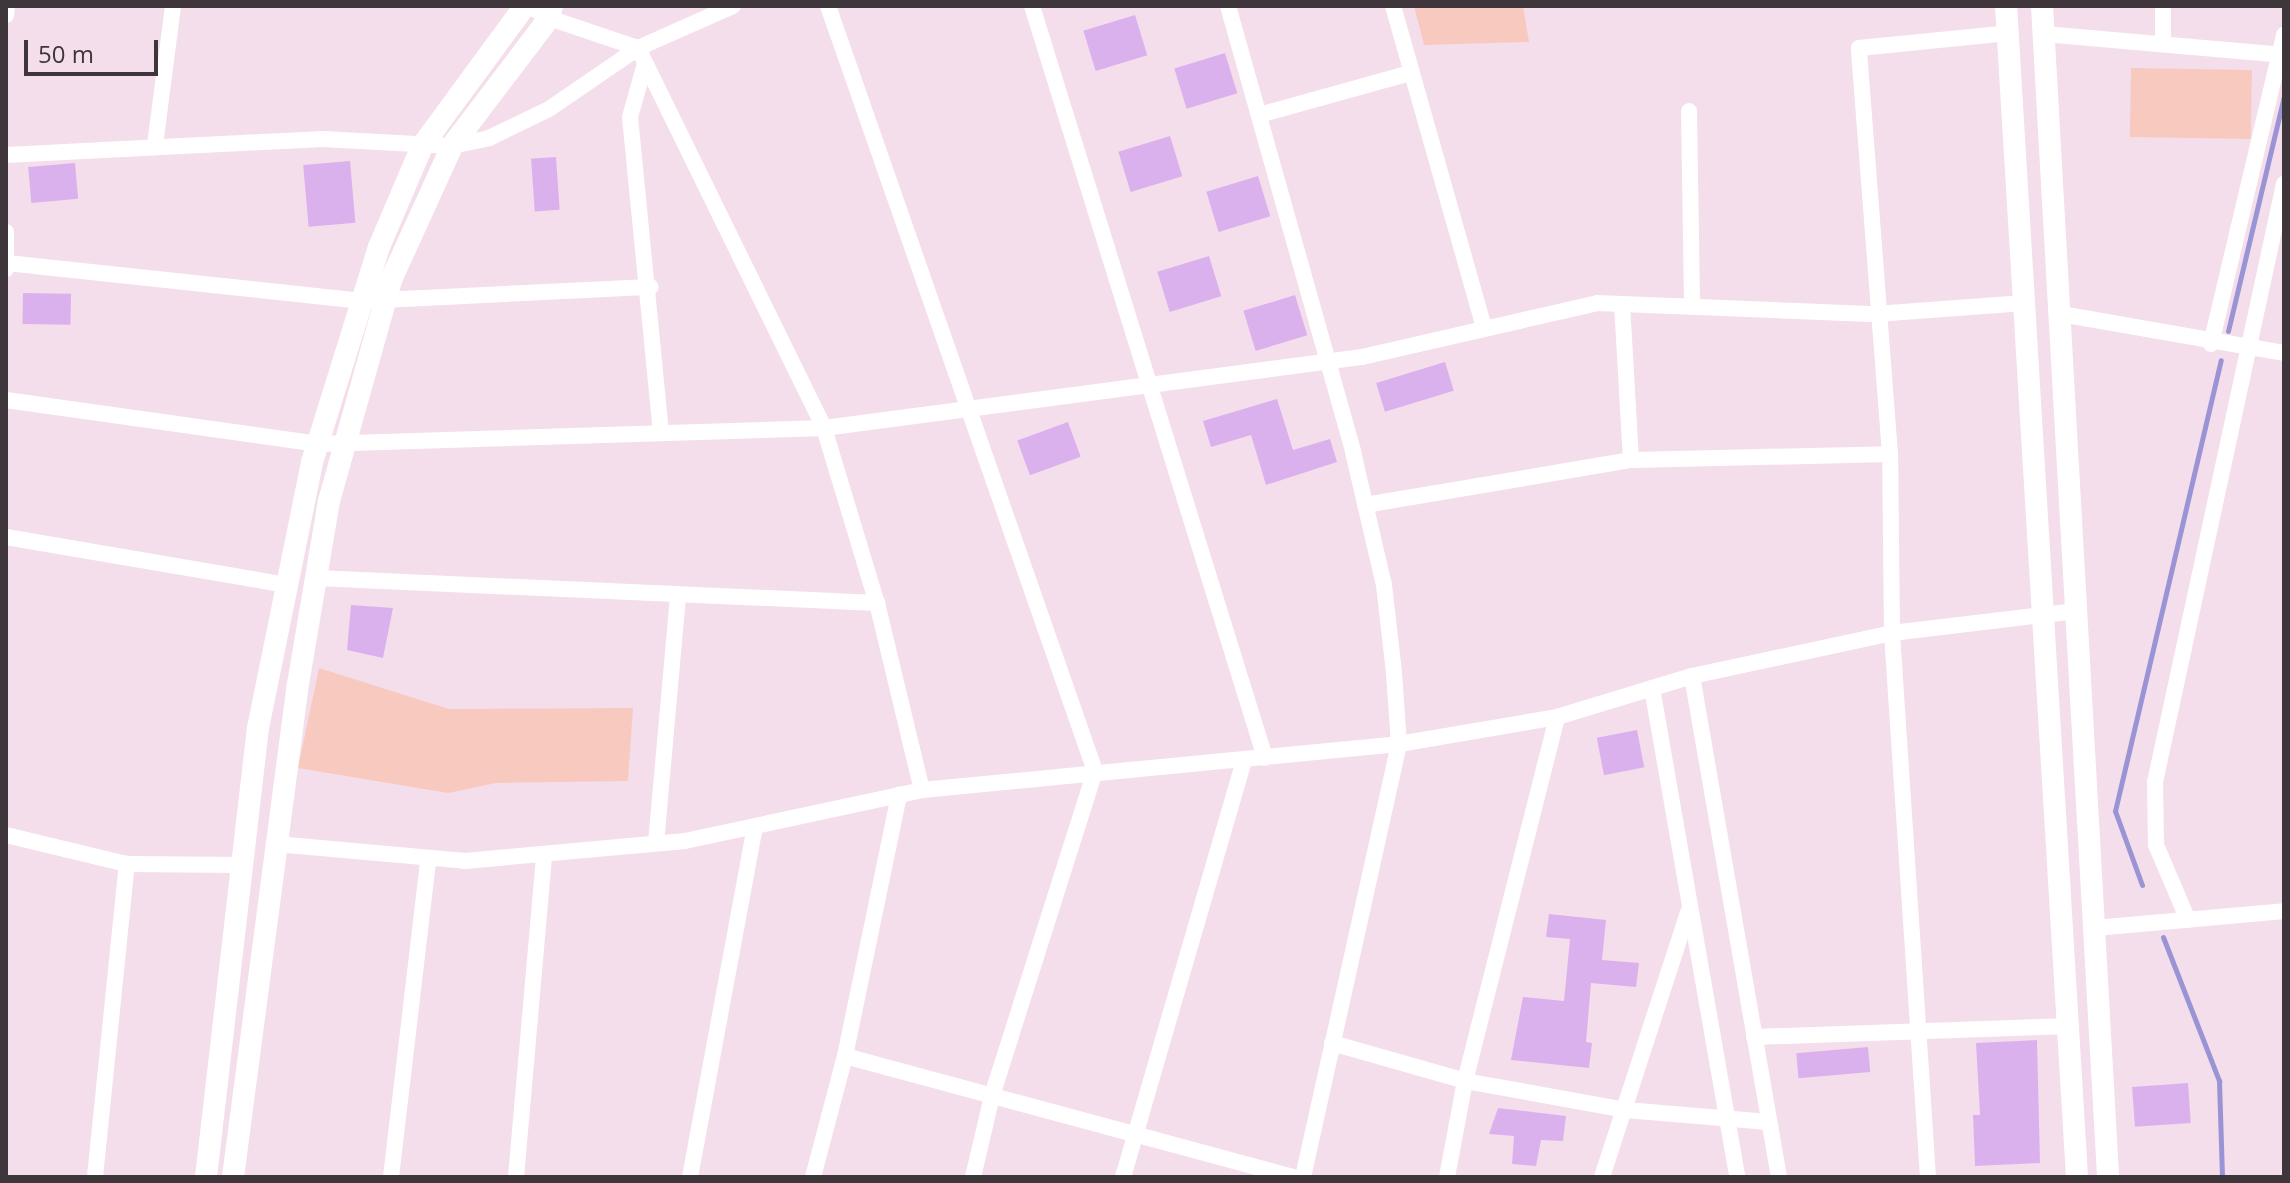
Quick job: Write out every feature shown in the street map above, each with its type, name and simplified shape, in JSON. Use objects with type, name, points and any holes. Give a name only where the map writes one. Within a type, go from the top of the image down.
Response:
[{"type":"street","points":[[6,15],[7,6]]},
{"type":"street","points":[[155,145],[173,6]]},
{"type":"street","points":[[206,1177],[258,728],[319,444],[379,247],[422,146],[527,6],[550,12],[638,48]]},
{"type":"street","points":[[6,155],[155,145],[323,139],[452,146],[489,138],[549,109],[638,48],[733,6]]},
{"type":"street","points":[[828,6],[966,409],[1095,771],[992,1096],[973,1177]]},
{"type":"street","points":[[1032,6],[1147,386],[1265,758]]},
{"type":"street","points":[[1228,6],[1329,362],[1384,585],[1399,744],[1303,1177]]},
{"type":"street","points":[[1393,6],[1484,327]]},
{"type":"street","points":[[2006,6],[2046,613],[2077,1177]]},
{"type":"street","points":[[2042,6],[2108,1177]]},
{"type":"street","points":[[2163,6],[2163,44]]},
{"type":"street","points":[[233,1177],[276,844],[329,501],[348,445],[386,299],[452,146],[550,12]]},
{"type":"street","points":[[1928,1177],[1892,633],[1890,454],[1876,314],[1859,48],[2008,33]]},
{"type":"street","points":[[2044,34],[2282,54]]},
{"type":"street","points":[[2211,344],[2282,54],[2284,34]]},
{"type":"street","points":[[638,48],[644,67],[775,321],[824,428],[877,603],[922,790]]},
{"type":"street","points":[[644,67],[630,117],[651,287],[661,432]]},
{"type":"street","points":[[1259,115],[1410,73]]},
{"type":"street","points":[[1689,111],[1692,307]]},
{"type":"street","points":[[2188,920],[2156,845],[2155,782],[2284,184]]},
{"type":"street","points":[[6,232],[6,266],[362,301],[651,287]]},
{"type":"street","points":[[6,400],[319,444],[348,445],[824,428],[1329,362],[1597,303],[1876,314],[2025,303]]},
{"type":"street","points":[[1622,304],[1631,460]]},
{"type":"street","points":[[2061,314],[2211,344],[2284,353]]},
{"type":"street","points":[[1365,505],[1631,460],[1890,454]]},
{"type":"street","points":[[6,537],[287,585]]},
{"type":"street","points":[[316,578],[877,603]]},
{"type":"street","points":[[656,843],[678,596]]},
{"type":"street","points":[[276,844],[428,860],[544,854],[656,843],[755,826],[922,790],[1399,744],[1557,717],[1692,676],[1892,633],[2077,611]]},
{"type":"street","points":[[1692,676],[1779,1177]]},
{"type":"street","points":[[1652,688],[1737,1177]]},
{"type":"street","points":[[1447,1177],[1465,1081],[1557,717]]},
{"type":"street","points":[[1123,1177],[1132,1134],[1244,760]]},
{"type":"street","points":[[813,1177],[845,1056],[899,795]]},
{"type":"street","points":[[690,1177],[755,826]]},
{"type":"street","points":[[6,835],[127,864],[242,865]]},
{"type":"street","points":[[516,1177],[544,854]]},
{"type":"street","points":[[391,1177],[428,860]]},
{"type":"street","points":[[95,1177],[127,864]]},
{"type":"street","points":[[1602,1177],[1690,907]]},
{"type":"street","points":[[2095,928],[2284,911]]},
{"type":"street","points":[[1754,1037],[2071,1026]]},
{"type":"street","points":[[1332,1043],[1465,1081],[1626,1110],[1768,1122]]},
{"type":"street","points":[[845,1056],[1292,1177]]},
{"type":"shaded area","points":[[1414,6],[1523,6],[1529,42],[1424,45]]},
{"type":"shaded area","points":[[2131,68],[2252,70],[2251,139],[2130,137]]},
{"type":"shaded area","points":[[319,668],[449,709],[633,708],[628,781],[496,783],[448,793],[298,768]]},
{"type":"building","points":[[1135,15],[1147,55],[1096,71],[1083,31]]},
{"type":"building","points":[[1225,53],[1237,93],[1187,109],[1174,68]]},
{"type":"building","points":[[1170,136],[1182,176],[1131,192],[1118,152]]},
{"type":"building","points":[[556,157],[560,210],[535,212],[531,159]]},
{"type":"building","points":[[350,161],[355,223],[309,227],[303,165]]},
{"type":"building","points":[[75,163],[78,199],[31,203],[28,167]]},
{"type":"building","points":[[1258,176],[1270,216],[1219,232],[1206,192]]},
{"type":"building","points":[[1209,256],[1221,296],[1170,312],[1157,272]]},
{"type":"building","points":[[23,293],[71,294],[70,325],[22,324]]},
{"type":"building","points":[[1295,295],[1307,335],[1256,351],[1243,311]]},
{"type":"building","points":[[1445,362],[1454,391],[1385,412],[1376,383]]},
{"type":"building","points":[[1277,399],[1293,450],[1330,439],[1337,462],[1266,485],[1251,435],[1211,447],[1203,421]]},
{"type":"building","points":[[1068,422],[1081,457],[1030,475],[1017,440]]},
{"type":"building","points":[[351,605],[393,608],[383,658],[347,650]]},
{"type":"building","points":[[1637,730],[1644,767],[1604,775],[1597,738]]},
{"type":"building","points":[[1549,914],[1606,920],[1602,960],[1639,963],[1636,987],[1591,983],[1586,1042],[1592,1043],[1589,1068],[1511,1060],[1523,997],[1564,1001],[1570,939],[1546,937]]},
{"type":"building","points":[[2037,1040],[2040,1163],[1975,1166],[1973,1115],[1980,1115],[1976,1043]]},
{"type":"building","points":[[1868,1047],[1870,1072],[1798,1078],[1796,1053]]},
{"type":"building","points":[[2188,1083],[2191,1123],[2135,1127],[2132,1087]]},
{"type":"building","points":[[1498,1108],[1566,1116],[1563,1141],[1541,1140],[1536,1166],[1512,1164],[1514,1136],[1489,1134]]},
{"type":"waterway","points":[[2228,331],[2284,96]]},
{"type":"waterway","points":[[2142,885],[2115,811],[2221,360]]},
{"type":"waterway","points":[[2163,937],[2219,1081],[2222,1177]]}]
